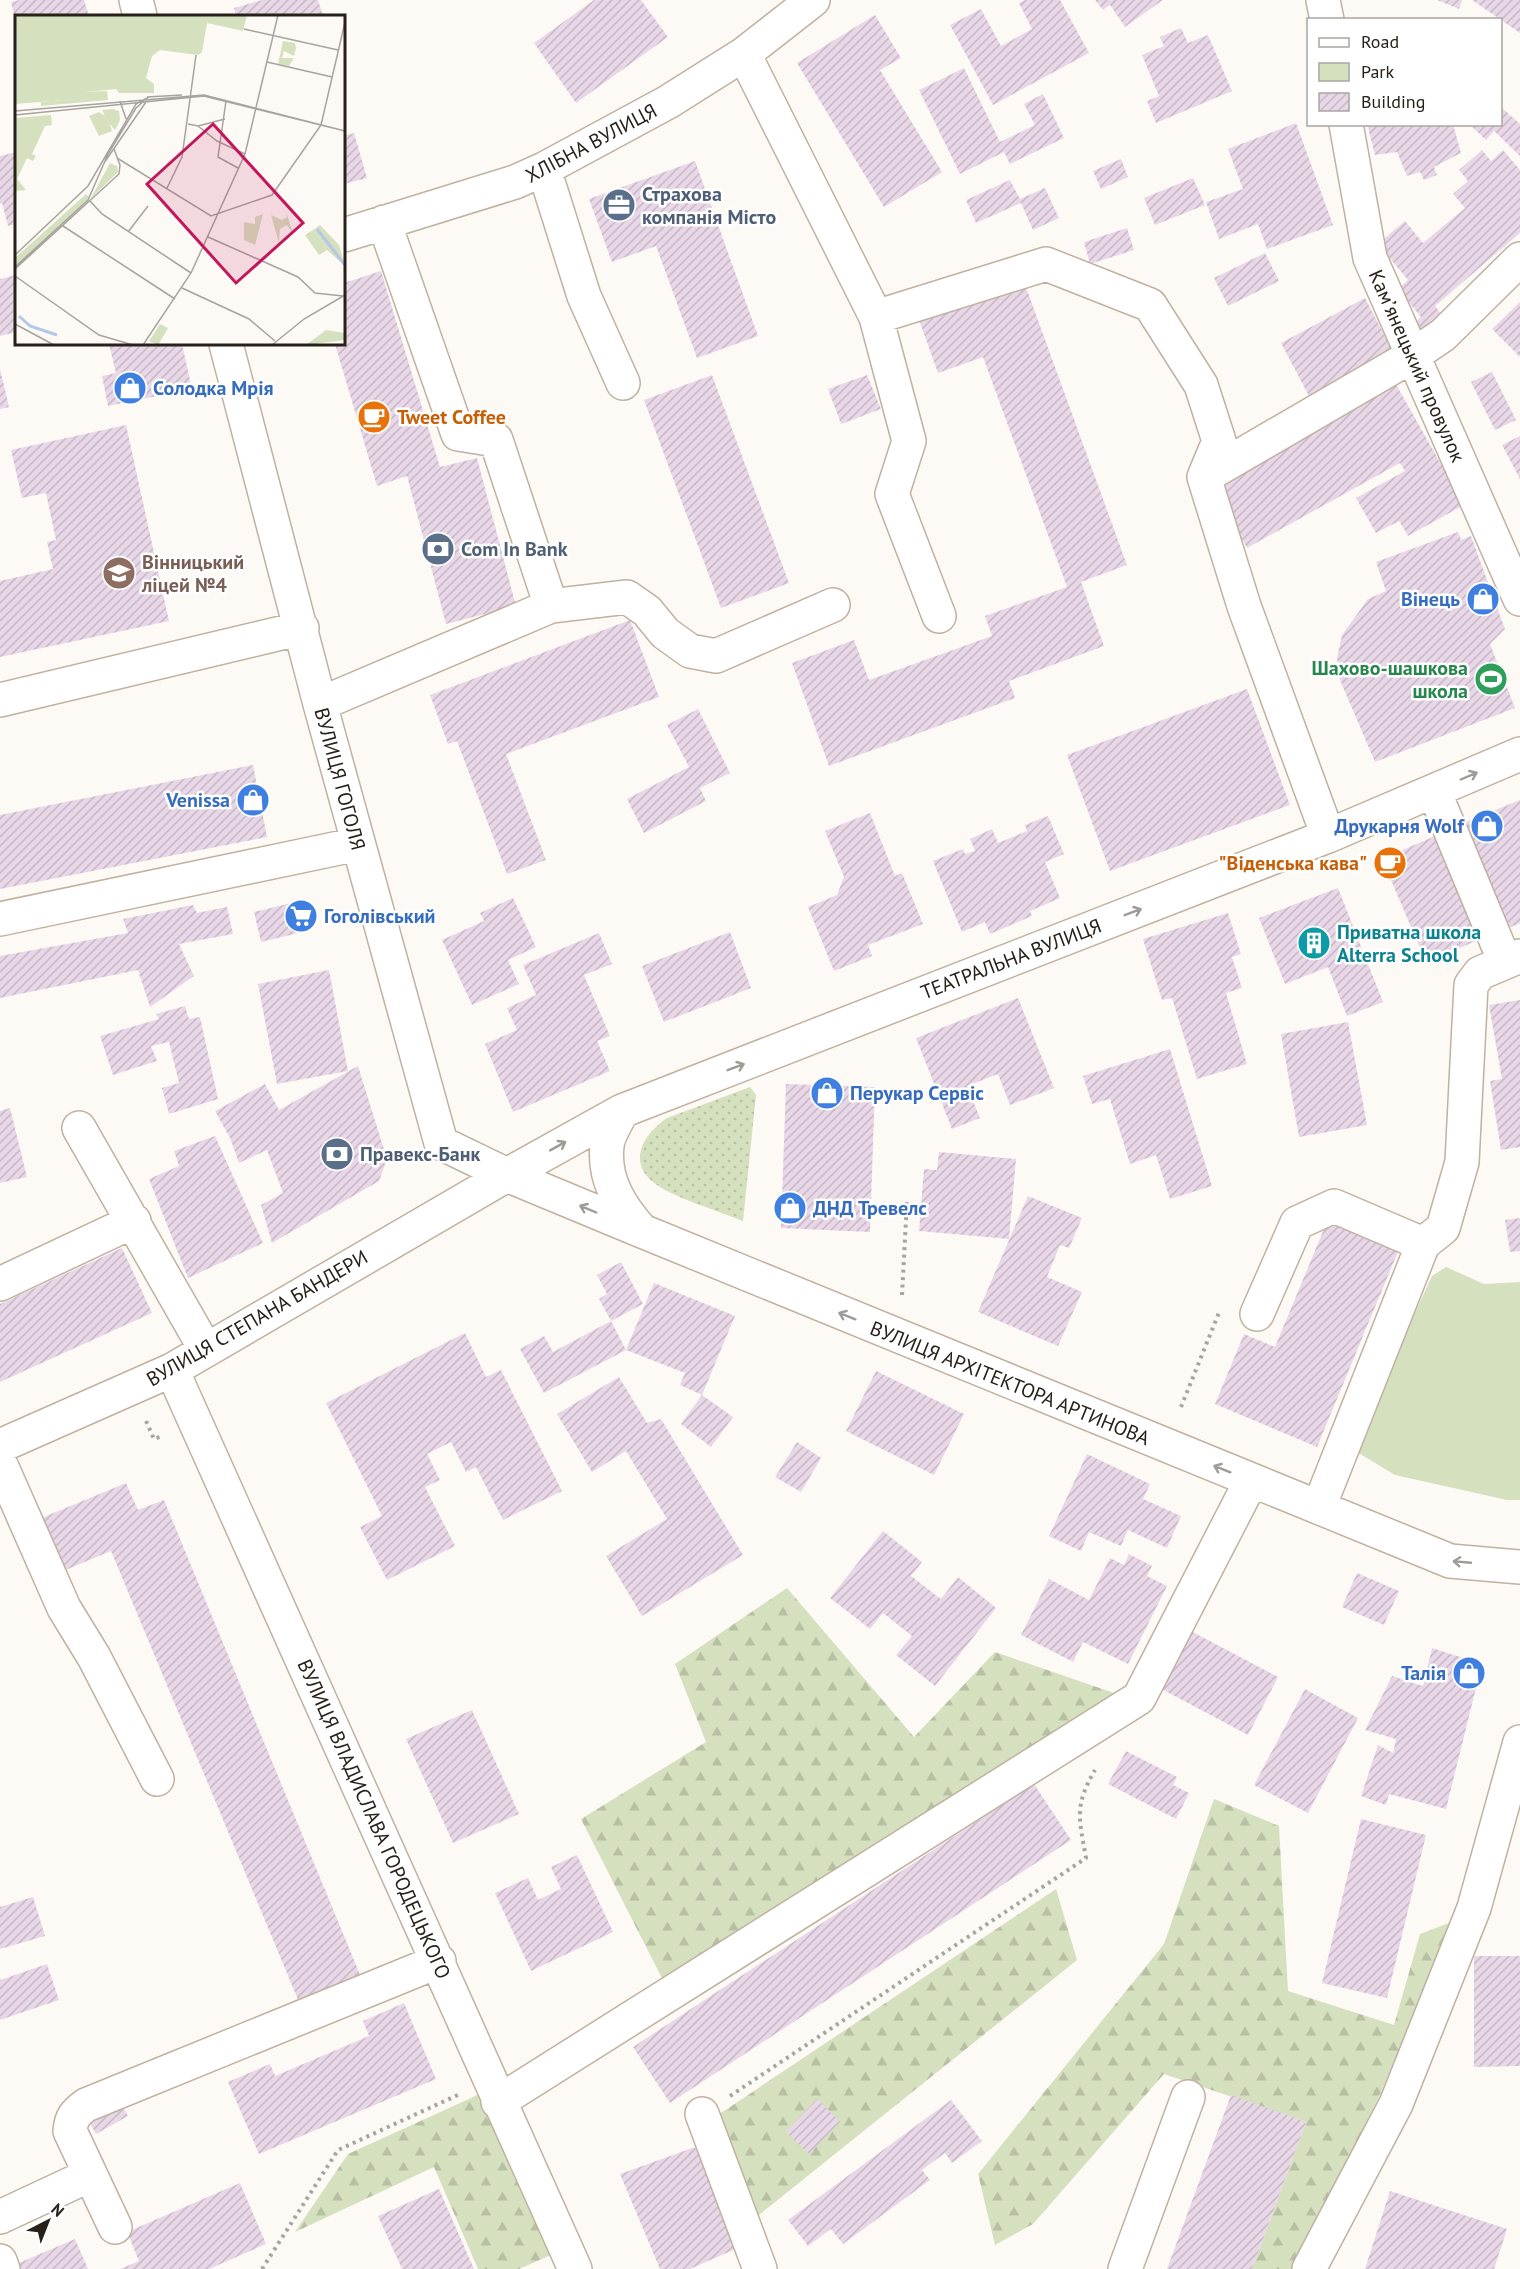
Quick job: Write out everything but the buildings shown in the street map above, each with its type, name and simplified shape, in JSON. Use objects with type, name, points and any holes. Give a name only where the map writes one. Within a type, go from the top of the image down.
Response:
[{"type":"street","points":[[136,0],[140,15]]},
{"type":"street","name":"ХЛІБНА ВУЛИЦЯ","points":[[345,235],[515,182],[544,170],[668,102],[744,54],[813,0]]},
{"type":"street","points":[[1323,0],[1327,18]]},
{"type":"street","points":[[744,54],[876,317],[909,441],[892,494],[939,616]]},
{"type":"street","name":"Камʼянецький провулок","points":[[1346,126],[1370,258],[1520,599]]},
{"type":"street","points":[[544,170],[584,296],[623,383]]},
{"type":"street","points":[[384,222],[458,434],[496,440],[551,606]]},
{"type":"street","points":[[1204,477],[1412,356],[1443,335],[1520,259]]},
{"type":"street","points":[[876,317],[1046,264],[1149,305],[1201,385],[1219,441],[1204,477],[1244,606],[1328,836]]},
{"type":"street","name":"ВУЛИЦЯ ГОГОЛЯ","points":[[226,345],[320,704],[441,1143],[507,1175]]},
{"type":"street","points":[[320,704],[551,606],[627,597],[647,610],[665,633],[690,651],[716,656],[833,605]]},
{"type":"street","points":[[0,700],[302,628]]},
{"type":"street","name":"ТЕАТРАЛЬНА ВУЛИЦЯ","points":[[507,1175],[622,1111],[1328,836],[1520,754]]},
{"type":"street","points":[[1319,1507],[1423,1244],[1443,1228],[1462,1162],[1471,985],[1480,973],[1513,959],[1434,791]]},
{"type":"street","points":[[0,919],[358,844]]},
{"type":"street","points":[[622,1111],[607,1145],[609,1176],[622,1209],[642,1232]]},
{"type":"street","points":[[79,1128],[206,1350]]},
{"type":"street","name":"ВУЛИЦЯ АРХІТЕКТОРА АРТИНОВА","points":[[507,1175],[1450,1561],[1520,1568]]},
{"type":"street","name":"ВУЛИЦЯ СТЕПАНА БАНДЕРИ","points":[[0,1446],[172,1370],[507,1175]]},
{"type":"street","points":[[1257,1314],[1297,1223],[1334,1206],[1423,1244]]},
{"type":"street","points":[[0,1284],[134,1221]]},
{"type":"street","name":"ВУЛИЦЯ ВЛАДИСЛАВА ГОРОДЕЦЬКОГО","points":[[172,1370],[439,1960],[494,2091],[575,2269]]},
{"type":"street","points":[[0,1463],[64,1608],[94,1657],[157,1779]]},
{"type":"street","points":[[494,2091],[1139,1698],[1251,1481]]},
{"type":"street","points":[[1310,2269],[1395,2104],[1474,1908],[1520,1742]]},
{"type":"street","points":[[115,2227],[70,2131],[70,2120],[86,2104],[439,1960]]},
{"type":"street","points":[[1125,2269],[1188,2097]]},
{"type":"street","points":[[702,2114],[760,2269]]},
{"type":"street","points":[[0,2217],[90,2175]]},
{"type":"street","points":[[0,2261],[3,2269]]},
{"type":"path","points":[[902,1295],[907,1201]]},
{"type":"path","points":[[1181,1407],[1224,1300],[1257,1314]]},
{"type":"path","points":[[702,2114],[1086,1858],[1078,1817],[1079,1809],[1082,1793],[1099,1764]]},
{"type":"path","points":[[262,2269],[338,2150],[494,2091]]},
{"type":"green space","points":[[750,1087],[756,1095],[743,1221],[675,1195],[648,1177],[642,1168],[641,1150],[658,1125],[667,1118]]},
{"type":"green space","points":[[1446,1267],[1484,1284],[1520,1282],[1520,1500],[1507,1500],[1395,1475],[1357,1452],[1396,1354],[1432,1276]]},
{"type":"green space","points":[[787,1588],[914,1737],[995,1652],[1114,1693],[1121,1710],[670,1994],[581,1819],[706,1742],[675,1664]]},
{"type":"green space","points":[[1214,1799],[1279,1826],[1288,1991],[1394,2025],[1420,1934],[1449,1923],[1440,1956],[1381,2092],[1296,2269],[1252,2269],[1306,2122],[1164,2074],[1033,2224],[995,2245],[978,2174],[1164,1944]]},
{"type":"green space","points":[[1056,1889],[1077,1960],[744,2227],[706,2123]]},
{"type":"green space","points":[[482,2093],[551,2255],[519,2269],[478,2269],[434,2167],[295,2232],[348,2154]]},
{"type":"place","name":"Страхова компанія Місто","points":[[619,205]]},
{"type":"place","name":"Солодка Мрія","points":[[130,388]]},
{"type":"place","name":"Tweet Coffee","points":[[374,417]]},
{"type":"place","name":"Com In Bank","points":[[438,549]]},
{"type":"place","name":"Вінницький ліцей №4","points":[[119,573]]},
{"type":"place","name":"Вінець","points":[[1483,599]]},
{"type":"place","name":"Шахово-шашкова школа","points":[[1491,679]]},
{"type":"place","name":"Venissa","points":[[253,800]]},
{"type":"place","name":"Друкарня Wolf","points":[[1487,826]]},
{"type":"place","name":"\"Віденська кава\"","points":[[1390,863]]},
{"type":"place","name":"Гоголівський","points":[[301,916]]},
{"type":"place","name":"Приватна школа Alterra School","points":[[1314,943]]},
{"type":"place","name":"Перукар Сервіс","points":[[827,1093]]},
{"type":"place","name":"Правекс-Банк","points":[[337,1154]]},
{"type":"place","name":"ДНД Тревелс","points":[[790,1208]]},
{"type":"place","name":"Талія","points":[[1469,1673]]}]
